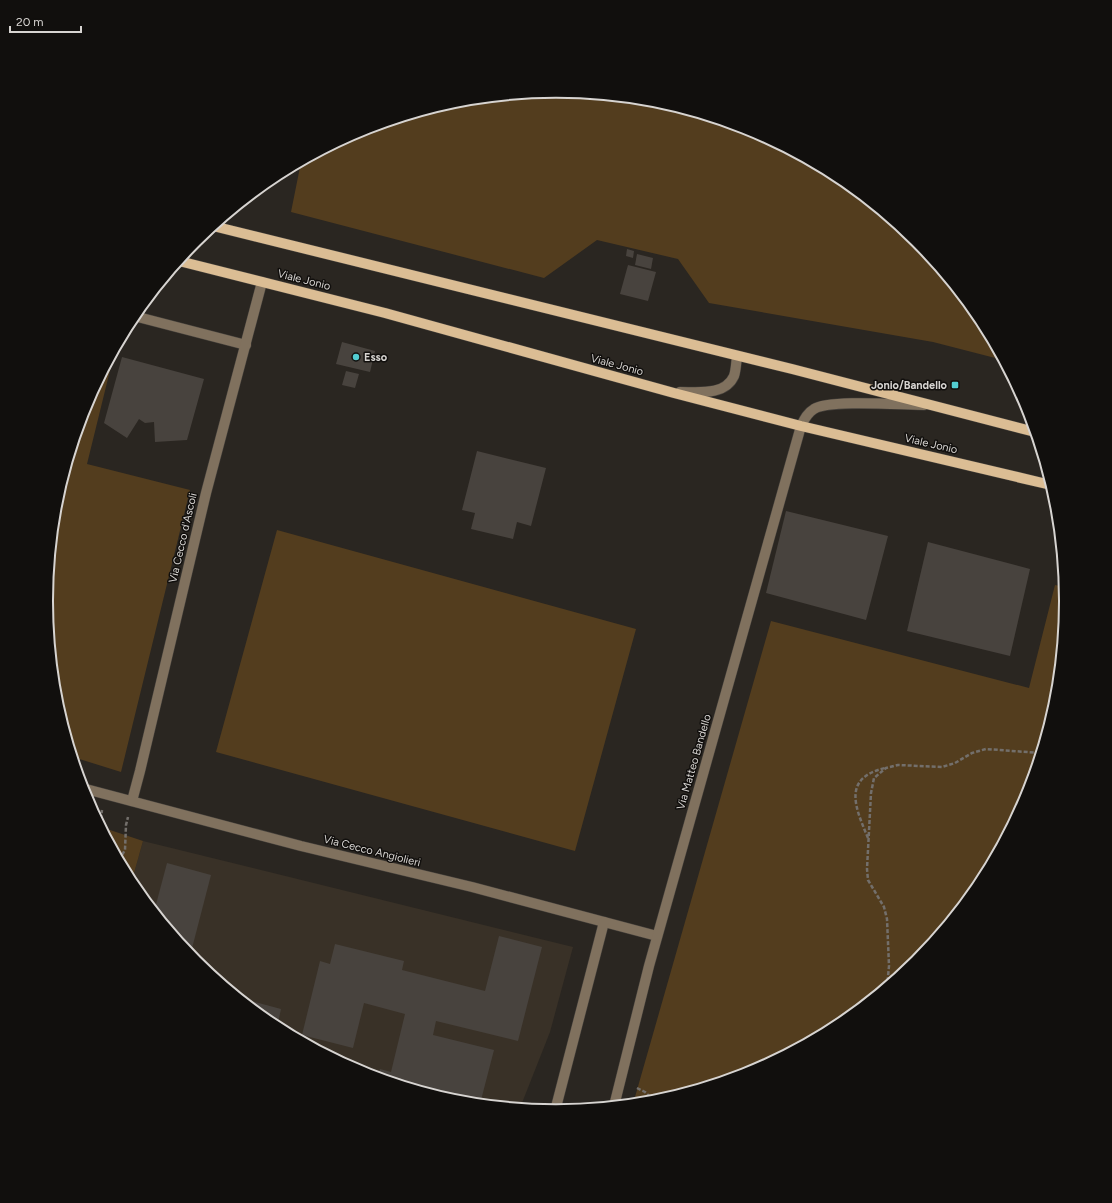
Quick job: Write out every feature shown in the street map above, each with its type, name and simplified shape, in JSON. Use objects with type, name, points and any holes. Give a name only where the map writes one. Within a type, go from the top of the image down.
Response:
[{"type":"main road","points":[[219,228],[1029,430]]},
{"type":"main road","name":"Viale Jonio","points":[[185,262],[385,313],[801,426],[1045,484]]},
{"type":"street","name":"Via Cecco d'Ascoli","points":[[132,801],[206,493],[262,282]]},
{"type":"street","points":[[141,318],[246,345]]},
{"type":"street","points":[[674,392],[711,392],[725,387],[733,377],[737,357]]},
{"type":"street","name":"Via Matteo Bandello","points":[[615,1101],[657,936],[801,426],[814,408],[828,404],[846,403],[933,406]]},
{"type":"street","name":"Via Cecco Angiolieri","points":[[90,790],[301,846],[472,887],[657,936]]},
{"type":"street","points":[[557,1104],[604,922]]},
{"type":"path","points":[[869,840],[858,816],[856,802],[857,787],[863,777],[873,771],[898,765],[942,767],[955,763],[972,753],[986,749],[1035,753]]},
{"type":"path","points":[[886,768],[874,778],[871,793],[867,868],[868,880],[884,907],[887,919],[889,966],[888,980]]},
{"type":"path","points":[[122,856],[125,850],[126,825],[132,801]]},
{"type":"path","points":[[620,1082],[631,1085],[645,1092],[649,1096]]},
{"type":"shaded area","points":[[556,98],[589,100],[654,108],[718,125],[778,150],[808,166],[862,202],[888,223],[934,270],[955,295],[996,358],[933,342],[709,303],[678,259],[597,240],[544,278],[291,212],[300,169],[334,150],[394,125],[458,108],[523,100]]},
{"type":"shaded area","points":[[110,368],[87,464],[190,490],[121,772],[79,759],[70,732],[57,667],[53,602],[57,536],[70,471],[91,409]]},
{"type":"shaded area","points":[[277,530],[636,629],[575,851],[216,752]]},
{"type":"shaded area","points":[[1055,585],[1059,586],[1058,634],[1055,667],[1042,732],[1021,794],[1007,824],[992,853],[955,908],[912,957],[888,980],[835,1020],[807,1037],[778,1053],[718,1078],[654,1095],[635,1098],[771,621],[1029,688]]},
{"type":"shaded area","points":[[108,829],[143,841],[134,874],[120,853]]},
{"type":"shaded area","points":[[143,841],[573,947],[550,1032],[522,1103],[458,1095],[394,1078],[334,1053],[304,1037],[250,1001],[224,980],[178,933],[157,908],[134,874]]},
{"type":"building","points":[[627,249],[634,251],[633,258],[626,256]]},
{"type":"building","points":[[637,254],[653,258],[651,269],[635,265]]},
{"type":"building","points":[[628,265],[656,272],[648,301],[620,294]]},
{"type":"building","name":"Esso","points":[[342,342],[375,351],[370,372],[336,364]]},
{"type":"building","points":[[122,357],[204,379],[187,440],[155,442],[154,422],[145,423],[139,419],[127,438],[104,423]]},
{"type":"building","points":[[346,371],[359,374],[355,388],[342,385]]},
{"type":"building","points":[[477,451],[546,468],[531,526],[517,522],[513,539],[471,529],[475,513],[462,510]]},
{"type":"building","points":[[786,511],[888,536],[866,620],[766,593]]},
{"type":"building","points":[[928,542],[1030,569],[1010,656],[907,631]]},
{"type":"building","points":[[167,863],[211,875],[192,948],[156,906]]},
{"type":"building","points":[[499,936],[542,947],[518,1041],[436,1021],[433,1035],[494,1050],[481,1099],[458,1095],[426,1087],[379,1072],[380,1069],[391,1072],[405,1014],[364,1003],[353,1048],[302,1035],[320,961],[330,964],[335,944],[404,961],[402,970],[485,991]]},
{"type":"building","points":[[249,1001],[281,1009],[278,1021]]},
{"type":"place","name":"Esso","points":[[356,357]]},
{"type":"place","name":"Jonio/Bandello","points":[[955,385]]}]
